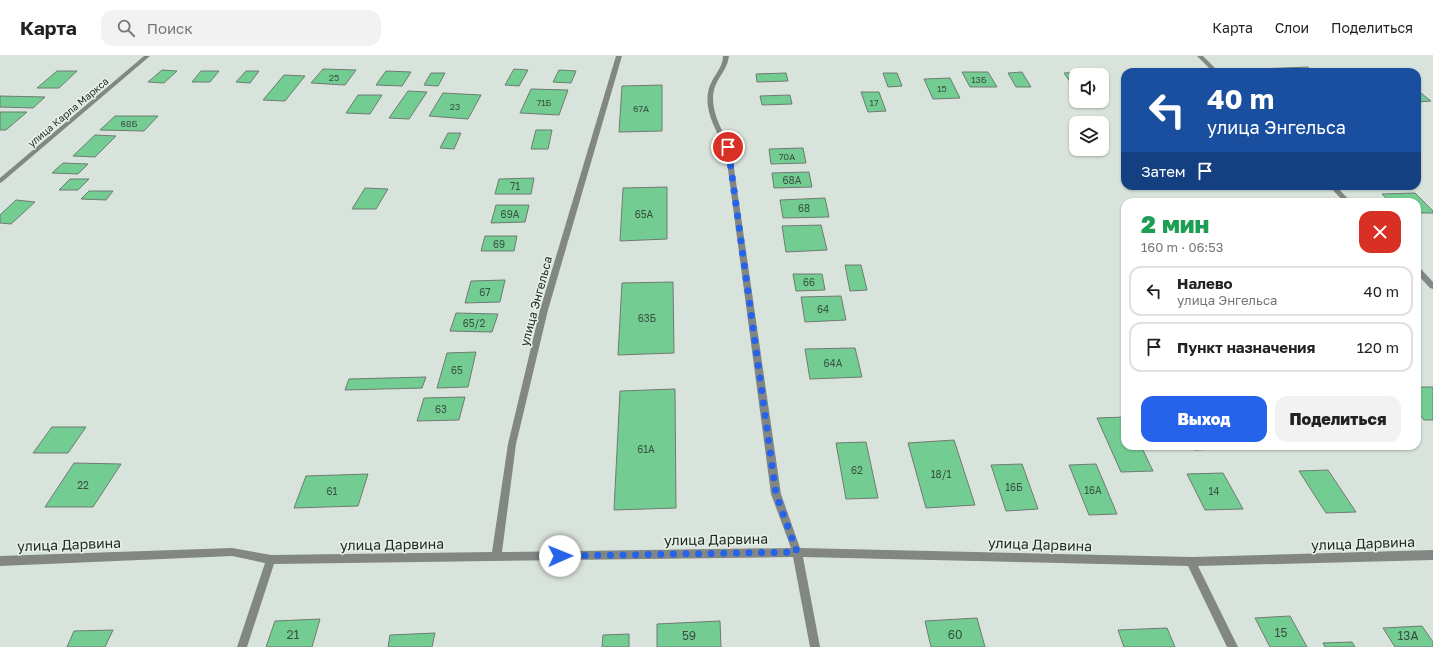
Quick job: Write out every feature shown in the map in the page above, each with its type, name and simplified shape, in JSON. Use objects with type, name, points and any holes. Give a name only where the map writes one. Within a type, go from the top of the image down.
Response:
[{"type":"street","name":"улица Карла Маркса","points":[[0,181],[147,56]]},
{"type":"street","name":"улица Энгельса","points":[[496,557],[512,444],[544,310],[619,56]]},
{"type":"street","points":[[726,56],[726,61],[712,86],[711,106],[716,127],[728,147],[776,494],[797,552],[815,647]]},
{"type":"street","points":[[1200,56],[1212,68]]},
{"type":"street","points":[[1336,190],[1344,198]]},
{"type":"street","points":[[1421,274],[1433,286]]},
{"type":"street","name":"улица Дарвина","points":[[0,561],[232,552],[271,560],[797,552],[1191,562],[1433,555]]},
{"type":"street","points":[[242,647],[271,560]]},
{"type":"street","points":[[1191,562],[1234,647]]},
{"type":"building","points":[[1308,67],[1309,68],[1284,68]]},
{"type":"building","points":[[323,69],[356,70],[345,85],[311,83]]},
{"type":"building","points":[[514,69],[528,70],[519,86],[505,85]]},
{"type":"building","points":[[162,70],[177,71],[164,83],[148,82]]},
{"type":"building","points":[[559,70],[576,71],[571,83],[553,82]]},
{"type":"building","points":[[57,71],[77,71],[59,88],[37,88]]},
{"type":"building","points":[[201,71],[219,71],[210,82],[192,82]]},
{"type":"building","points":[[246,71],[259,71],[250,83],[236,82]]},
{"type":"building","points":[[386,71],[411,72],[402,86],[376,85]]},
{"type":"building","points":[[962,72],[988,72],[997,87],[970,87]]},
{"type":"building","points":[[1022,72],[1031,87],[1016,87],[1008,73]]},
{"type":"building","points":[[431,73],[445,73],[438,86],[424,85]]},
{"type":"building","points":[[786,73],[788,81],[757,82],[756,74]]},
{"type":"building","points":[[883,73],[897,73],[902,86],[888,87]]},
{"type":"building","points":[[1064,73],[1069,73],[1069,80]]},
{"type":"building","points":[[284,75],[305,76],[285,101],[263,100]]},
{"type":"building","points":[[950,78],[960,98],[933,99],[924,79]]},
{"type":"building","points":[[662,85],[662,131],[619,132],[622,86]]},
{"type":"building","points":[[531,89],[568,90],[559,115],[520,113]]},
{"type":"building","points":[[408,91],[427,92],[409,119],[389,118]]},
{"type":"building","points":[[861,92],[879,92],[886,111],[868,112]]},
{"type":"building","points":[[443,93],[481,95],[468,119],[429,116]]},
{"type":"building","points":[[1421,93],[1431,101],[1421,102]]},
{"type":"building","points":[[358,95],[382,95],[370,114],[346,113]]},
{"type":"building","points":[[790,95],[792,104],[762,105],[760,96]]},
{"type":"building","points":[[0,96],[45,97],[33,108],[0,107]]},
{"type":"building","points":[[0,112],[27,112],[6,130],[0,130]]},
{"type":"building","points":[[115,116],[158,116],[144,131],[100,130]]},
{"type":"building","points":[[536,130],[552,130],[548,149],[531,149]]},
{"type":"building","points":[[448,133],[461,133],[454,149],[440,148]]},
{"type":"building","points":[[95,135],[116,136],[95,157],[73,156]]},
{"type":"building","points":[[803,148],[806,163],[771,164],[769,149]]},
{"type":"building","points":[[63,163],[88,164],[78,174],[52,173]]},
{"type":"building","points":[[809,172],[812,187],[774,188],[772,173]]},
{"type":"building","points":[[534,178],[531,194],[495,194],[499,179]]},
{"type":"building","points":[[70,179],[89,179],[78,190],[59,190]]},
{"type":"building","points":[[667,187],[667,239],[620,241],[623,188]]},
{"type":"building","points":[[365,188],[388,189],[376,209],[352,209]]},
{"type":"building","points":[[89,191],[113,191],[106,200],[81,199]]},
{"type":"building","points":[[1415,193],[1420,198],[1386,198],[1382,194]]},
{"type":"building","points":[[825,198],[829,217],[783,218],[780,200]]},
{"type":"building","points":[[1421,199],[1433,211],[1433,213],[1421,213]]},
{"type":"building","points":[[16,200],[35,202],[11,224],[0,223],[0,215]]},
{"type":"building","points":[[496,205],[529,205],[525,222],[491,223]]},
{"type":"building","points":[[821,225],[827,250],[786,252],[782,226]]},
{"type":"building","points":[[485,236],[517,236],[514,251],[481,251]]},
{"type":"building","points":[[845,265],[861,265],[867,290],[850,291]]},
{"type":"building","points":[[793,274],[822,274],[825,290],[796,291]]},
{"type":"building","points":[[505,280],[500,302],[465,303],[471,281]]},
{"type":"building","points":[[673,282],[674,353],[618,355],[622,283]]},
{"type":"building","points":[[841,296],[846,320],[805,322],[801,297]]},
{"type":"building","points":[[456,313],[498,314],[492,332],[450,331]]},
{"type":"building","points":[[855,348],[862,377],[810,379],[805,349]]},
{"type":"building","points":[[476,352],[468,387],[437,388],[447,353]]},
{"type":"building","points":[[426,377],[422,388],[345,390],[349,379]]},
{"type":"building","points":[[1421,387],[1433,387],[1433,420],[1424,420],[1421,416]]},
{"type":"building","points":[[675,389],[676,508],[614,510],[620,391]]},
{"type":"building","points":[[465,397],[459,420],[417,421],[424,398]]},
{"type":"building","points":[[1121,417],[1121,450],[1143,450],[1153,471],[1121,472],[1097,418]]},
{"type":"building","points":[[52,427],[86,427],[68,453],[33,453]]},
{"type":"building","points":[[954,440],[975,505],[926,508],[908,443]]},
{"type":"building","points":[[866,442],[878,498],[846,499],[836,443]]},
{"type":"building","points":[[74,463],[121,464],[93,507],[45,507]]},
{"type":"building","points":[[1022,464],[1038,509],[1006,511],[991,465]]},
{"type":"building","points":[[1096,464],[1117,514],[1089,515],[1069,465]]},
{"type":"building","points":[[1328,470],[1356,512],[1326,513],[1299,471]]},
{"type":"building","points":[[1223,473],[1243,509],[1205,510],[1187,474]]},
{"type":"building","points":[[368,474],[358,506],[294,508],[306,476]]},
{"type":"building","points":[[1290,616],[1307,647],[1270,647],[1255,618]]},
{"type":"building","points":[[977,618],[985,647],[931,647],[925,621]]},
{"type":"building","points":[[320,619],[312,647],[266,647],[275,621]]},
{"type":"building","points":[[720,621],[721,647],[657,647],[657,624]]},
{"type":"building","points":[[1422,626],[1433,642],[1433,647],[1395,647],[1383,628]]},
{"type":"building","points":[[1167,628],[1175,647],[1124,647],[1118,630]]},
{"type":"building","points":[[113,630],[105,647],[67,647],[74,631]]},
{"type":"building","points":[[435,633],[432,647],[388,647],[390,635]]},
{"type":"building","points":[[629,634],[629,647],[602,647],[603,635]]},
{"type":"building","points":[[1352,642],[1355,647],[1325,647],[1323,643]]},
{"type":"route","points":[[560,556],[797,552],[776,494],[728,147]]}]
